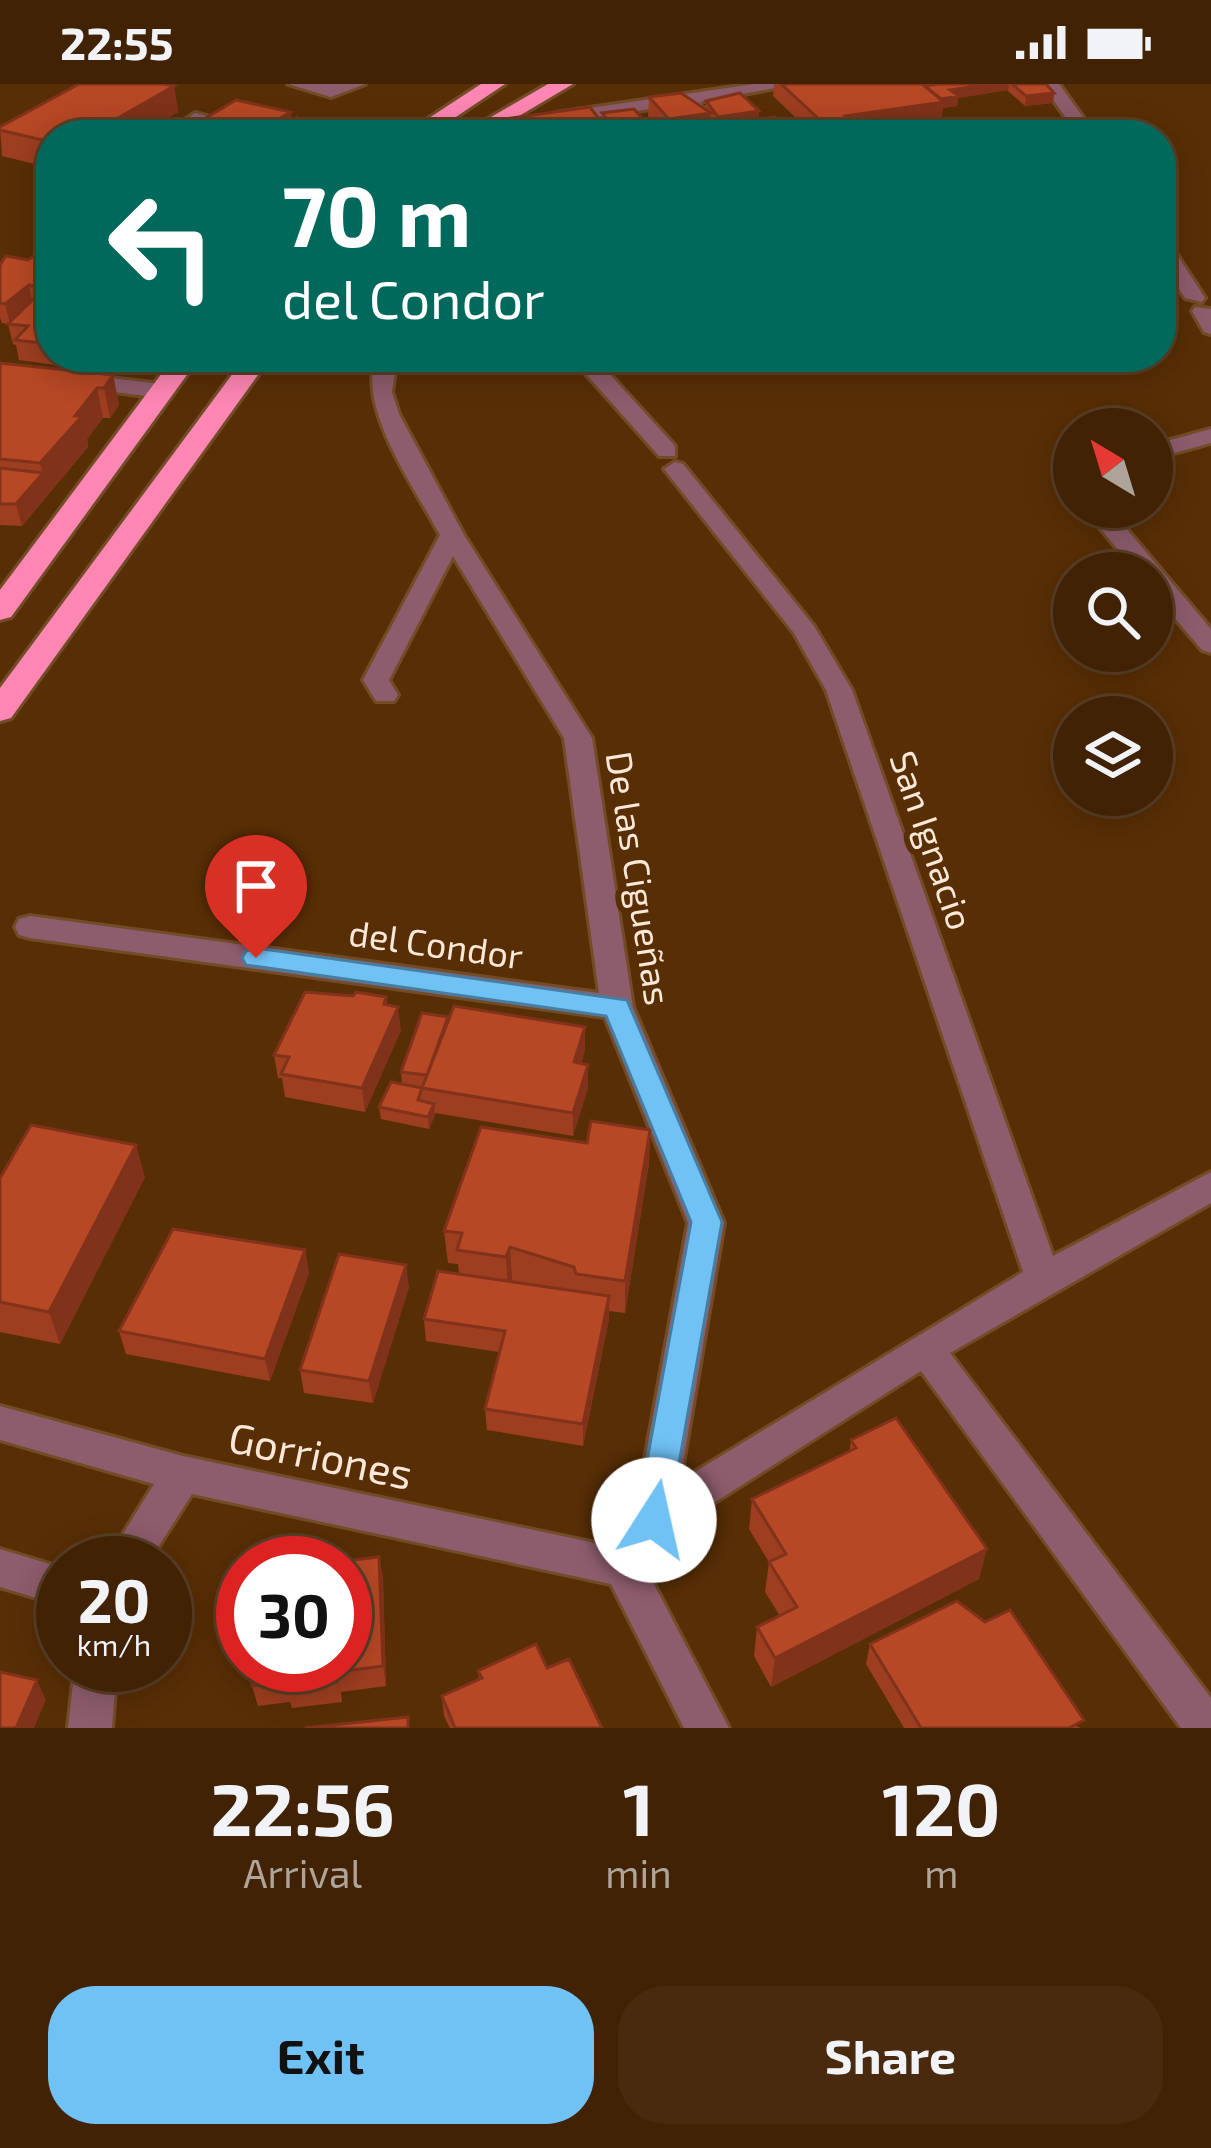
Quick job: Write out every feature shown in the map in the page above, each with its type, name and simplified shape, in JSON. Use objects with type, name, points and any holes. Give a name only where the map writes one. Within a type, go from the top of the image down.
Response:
[{"type":"highway","points":[[438,120],[495,84]]},
{"type":"highway","points":[[497,120],[563,84]]},
{"type":"highway","points":[[0,611],[175,372]]},
{"type":"highway","points":[[0,711],[247,372]]},
{"type":"street","points":[[296,84],[331,92],[357,84]]},
{"type":"street","points":[[551,120],[789,84]]},
{"type":"street","points":[[1050,84],[1076,120]]},
{"type":"street","points":[[688,99],[707,120]]},
{"type":"street","points":[[585,115],[590,120]]},
{"type":"street","points":[[196,120],[201,117]]},
{"type":"street","points":[[1176,271],[1203,312]]},
{"type":"street","points":[[0,371],[160,391]]},
{"type":"street","name":"De las Cigueñas","points":[[384,372],[381,392],[388,414],[452,535],[578,738],[617,1007],[706,1222],[654,1520],[624,1568]]},
{"type":"street","name":"San Ignacio","points":[[595,372],[671,460],[805,631],[839,690],[1043,1277]]},
{"type":"street","points":[[1173,446],[1211,436]]},
{"type":"street","points":[[1113,528],[1211,645]]},
{"type":"street","points":[[385,694],[376,680],[452,535]]},
{"type":"street","name":"del Condor","points":[[30,927],[617,1007]]},
{"type":"street","points":[[654,1520],[1043,1277],[1211,1186]]},
{"type":"street","points":[[925,1348],[1207,1728]]},
{"type":"street","name":"Gorriones","points":[[0,1423],[183,1474],[624,1568]]},
{"type":"street","points":[[143,1536],[183,1474]]},
{"type":"street","points":[[0,1568],[36,1579]]},
{"type":"street","points":[[624,1568],[707,1728]]},
{"type":"street","points":[[90,1728],[93,1692]]},
{"type":"building","points":[[79,84],[174,86],[114,120],[36,120],[36,138],[0,127]]},
{"type":"building","points":[[781,84],[922,84],[944,102],[845,116],[849,120],[820,120]]},
{"type":"building","points":[[1012,84],[1046,84],[1054,93],[1026,96]]},
{"type":"building","points":[[925,86],[979,86],[950,90],[959,96],[941,99]]},
{"type":"building","points":[[681,93],[711,113],[669,119],[649,97]]},
{"type":"building","points":[[740,93],[759,111],[718,117],[706,101]]},
{"type":"building","points":[[236,100],[291,112],[277,120],[202,120]]},
{"type":"building","points":[[590,107],[600,120],[505,120]]},
{"type":"building","points":[[634,109],[644,120],[608,120],[602,113]]},
{"type":"building","points":[[36,254],[36,287],[29,285],[0,303],[0,265],[6,256],[28,260]]},
{"type":"building","points":[[36,297],[36,342],[15,340],[28,326],[8,324]]},
{"type":"building","points":[[0,363],[36,367],[36,372],[113,375],[104,388],[97,388],[75,416],[82,416],[40,463],[0,459]]},
{"type":"building","points":[[0,468],[43,473],[16,504],[0,504]]},
{"type":"building","points":[[305,992],[353,996],[356,992],[386,997],[384,1004],[398,1007],[362,1088],[281,1074],[289,1057],[274,1055]]},
{"type":"building","points":[[454,1006],[585,1027],[574,1062],[588,1065],[573,1113],[422,1088]]},
{"type":"building","points":[[422,1013],[448,1017],[427,1075],[401,1072]]},
{"type":"building","points":[[391,1082],[422,1088],[418,1100],[434,1104],[428,1117],[379,1107]]},
{"type":"building","points":[[591,1121],[650,1130],[625,1281],[576,1274],[574,1267],[510,1247],[506,1257],[457,1250],[462,1233],[444,1231],[481,1127],[587,1143]]},
{"type":"building","points":[[31,1125],[136,1145],[49,1312],[0,1302],[0,1178]]},
{"type":"building","points":[[173,1229],[305,1250],[265,1359],[119,1331]]},
{"type":"building","points":[[339,1254],[406,1265],[369,1381],[300,1370]]},
{"type":"building","points":[[438,1271],[609,1296],[583,1424],[485,1409],[505,1331],[424,1319]]},
{"type":"building","points":[[896,1418],[987,1549],[775,1658],[757,1627],[797,1607],[769,1562],[786,1554],[752,1499],[856,1448],[851,1440]]},
{"type":"building","points":[[379,1557],[383,1666],[372,1667],[372,1558]]},
{"type":"building","points":[[957,1601],[985,1622],[1010,1610],[1084,1720],[1069,1728],[921,1728],[870,1644]]},
{"type":"building","points":[[536,1644],[547,1668],[569,1659],[602,1728],[455,1728],[442,1696],[482,1678],[478,1671]]},
{"type":"building","points":[[0,1672],[36,1680],[16,1728],[0,1728]]},
{"type":"building","points":[[408,1717],[408,1728],[305,1728]]},
{"type":"route","points":[[256,958],[617,1007],[706,1222],[654,1520]]}]
